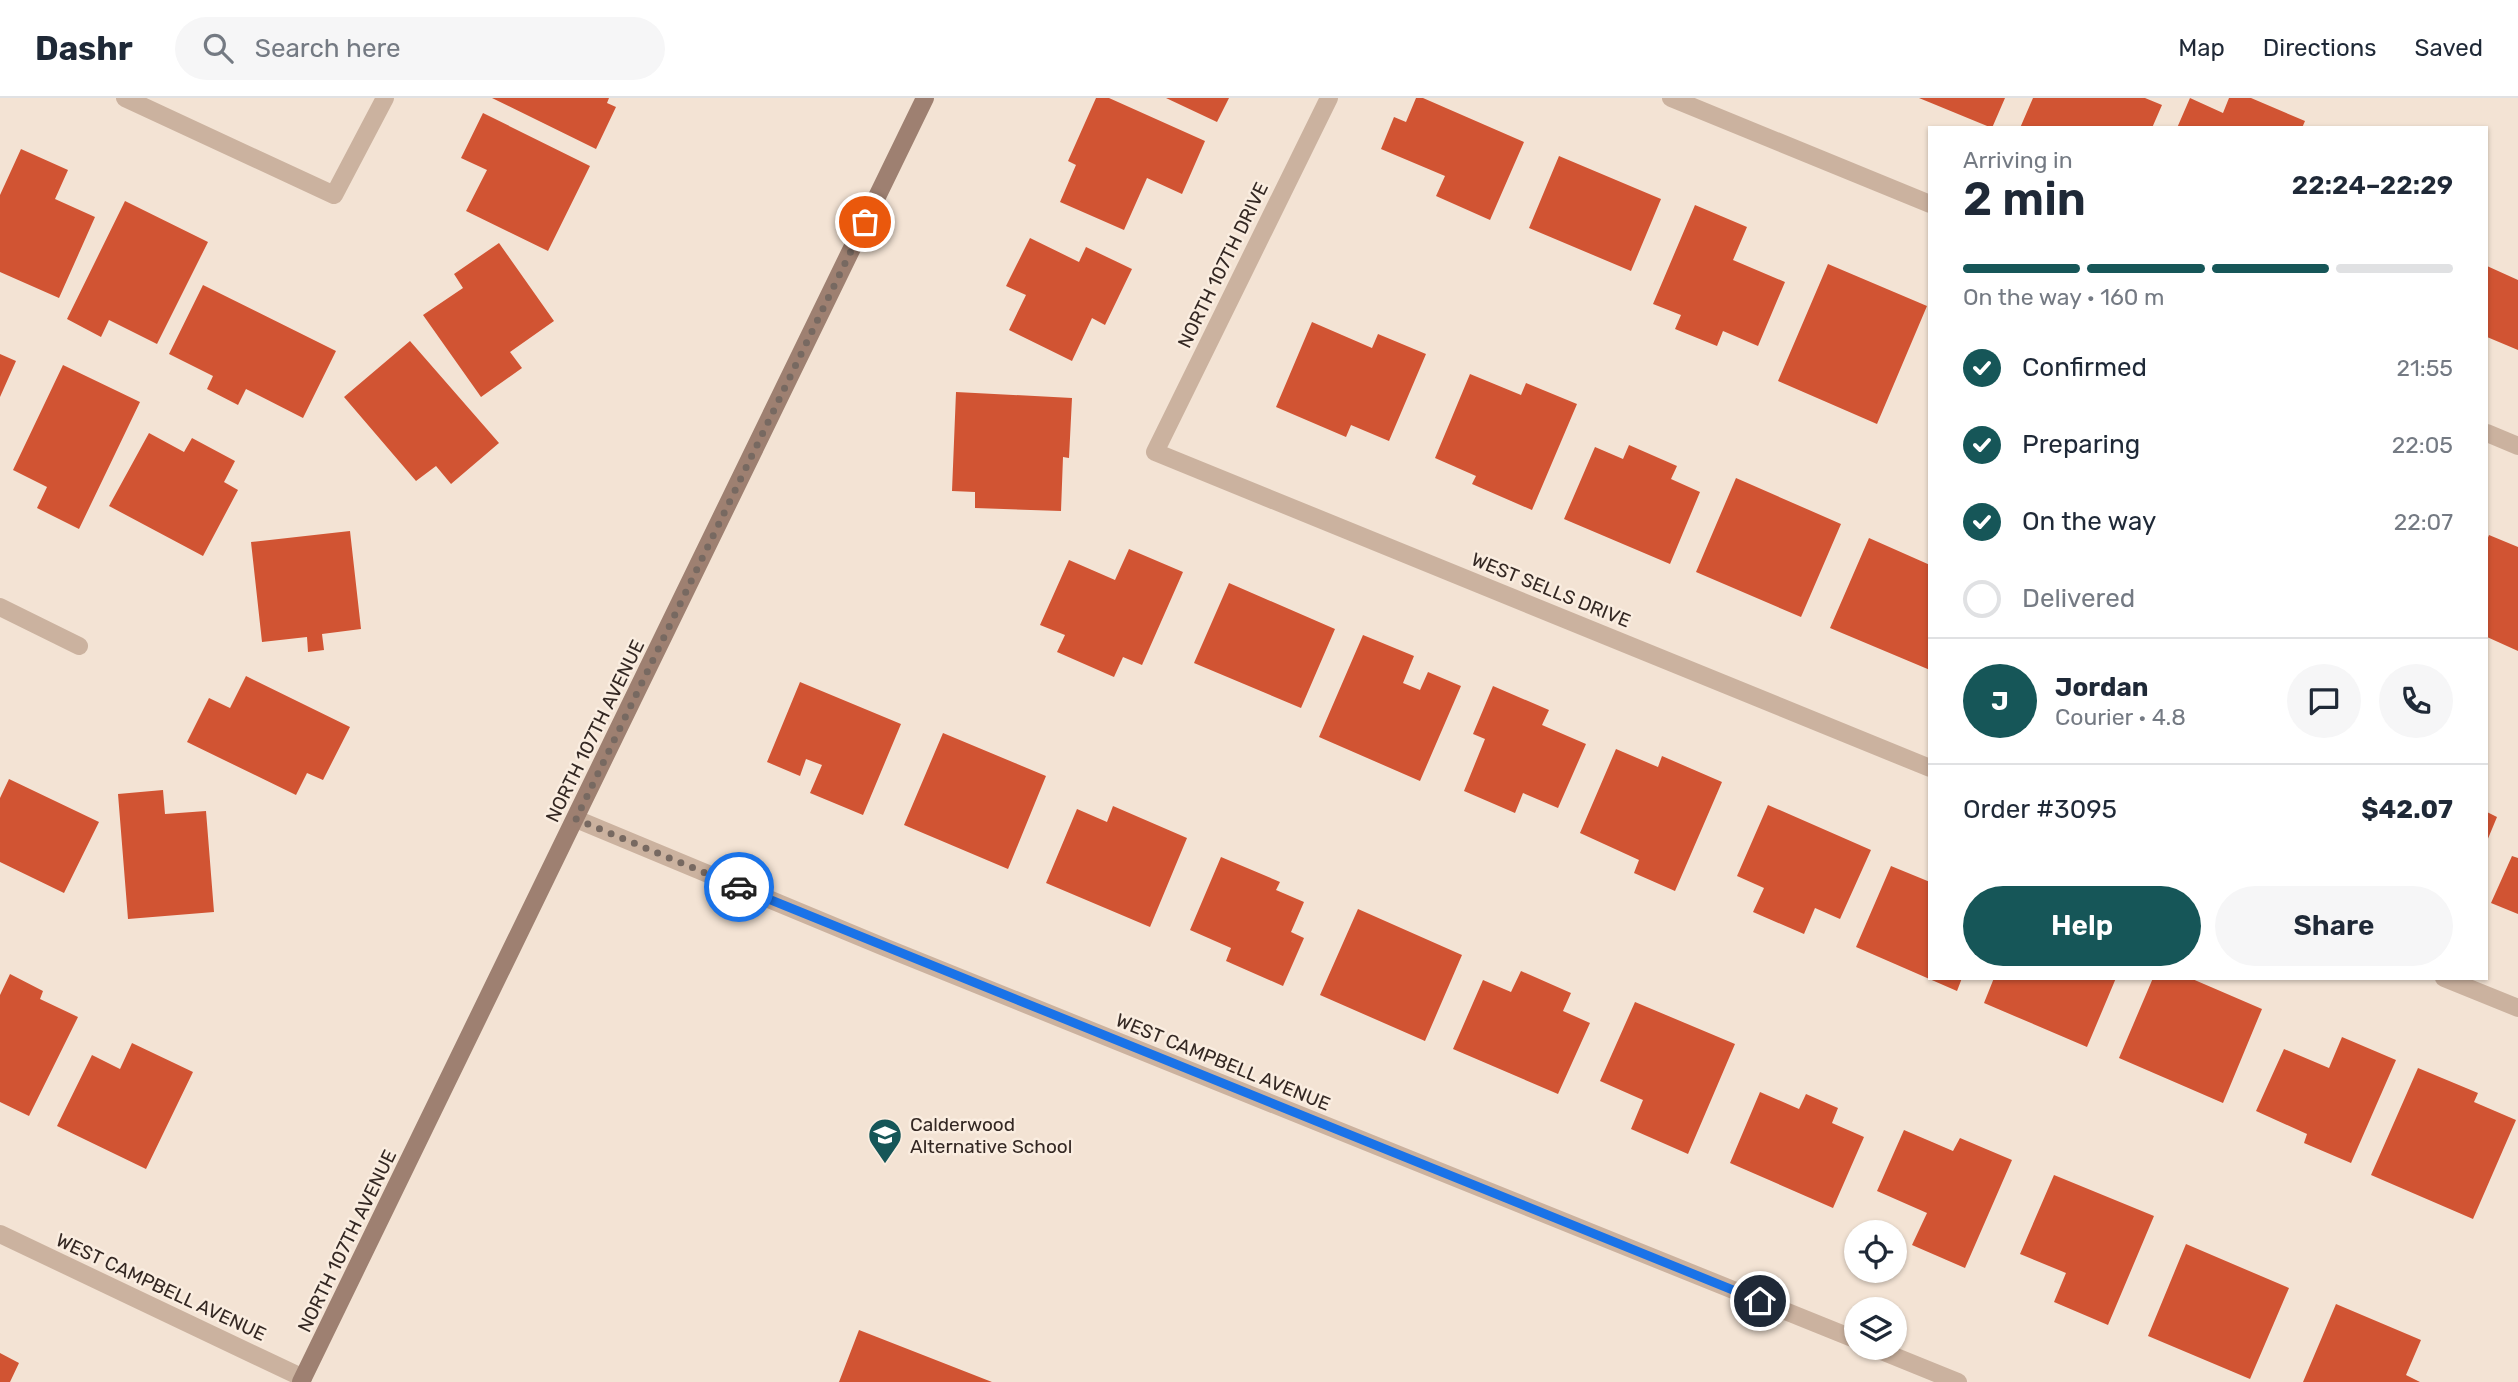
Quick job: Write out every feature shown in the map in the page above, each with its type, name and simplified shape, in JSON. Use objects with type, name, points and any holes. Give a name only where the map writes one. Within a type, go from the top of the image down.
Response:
[{"type":"main road","name":"NORTH 107TH AVENUE","points":[[302,1380],[925,98]]},
{"type":"street","points":[[125,98],[334,195],[385,98]]},
{"type":"street","name":"NORTH 107TH DRIVE","points":[[1155,452],[1329,98]]},
{"type":"street","points":[[1671,98],[1928,203]]},
{"type":"street","points":[[2488,433],[2518,446]]},
{"type":"street","name":"WEST SELLS DRIVE","points":[[1155,452],[1928,767]]},
{"type":"street","points":[[0,607],[79,646]]},
{"type":"street","name":"WEST CAMPBELL AVENUE","points":[[576,819],[1010,998],[1844,1335]]},
{"type":"street","points":[[2449,980],[2518,1008]]},
{"type":"street","name":"WEST CAMPBELL AVENUE","points":[[0,1234],[302,1380]]},
{"type":"street","points":[[1904,1360],[1958,1382]]},
{"type":"building","points":[[492,98],[609,98],[607,103],[616,107],[596,149]]},
{"type":"building","points":[[1096,98],[1109,98],[1205,141],[1182,194],[1147,178],[1124,230],[1060,202],[1076,165],[1068,161]]},
{"type":"building","points":[[1166,98],[1229,98],[1217,122]]},
{"type":"building","points":[[1416,98],[1423,98],[1524,142],[1490,220],[1436,196],[1445,176],[1381,149],[1394,117],[1406,122]]},
{"type":"building","points":[[1919,98],[2005,98],[1993,126]]},
{"type":"building","points":[[2033,98],[2145,98],[2162,105],[2153,126],[2021,126]]},
{"type":"building","points":[[2190,98],[2223,113],[2229,98],[2251,98],[2305,121],[2303,126],[2178,126]]},
{"type":"building","points":[[483,113],[590,166],[548,251],[466,211],[487,170],[461,158]]},
{"type":"building","points":[[21,149],[68,170],[55,199],[95,217],[59,298],[0,272],[0,195]]},
{"type":"building","points":[[1559,156],[1661,199],[1631,271],[1529,228]]},
{"type":"building","points":[[125,201],[208,242],[157,344],[109,320],[101,337],[67,319]]},
{"type":"building","points":[[1695,205],[1747,227],[1733,260],[1785,282],[1758,346],[1723,331],[1717,346],[1675,329],[1681,315],[1653,304]]},
{"type":"building","points":[[1030,238],[1079,262],[1086,247],[1132,269],[1105,325],[1092,318],[1072,361],[1009,330],[1026,295],[1006,286]]},
{"type":"building","points":[[499,243],[554,321],[510,352],[522,368],[481,397],[423,315],[463,288],[454,274]]},
{"type":"building","points":[[1828,264],[1927,306],[1877,424],[1778,381]]},
{"type":"building","points":[[2488,266],[2518,280],[2518,350],[2488,337]]},
{"type":"building","points":[[203,285],[336,351],[303,418],[246,389],[238,405],[207,389],[213,376],[169,354]]},
{"type":"building","points":[[1312,322],[1372,348],[1378,334],[1426,354],[1389,441],[1351,425],[1346,437],[1276,407]]},
{"type":"building","points":[[410,341],[499,443],[451,484],[436,466],[416,481],[344,397]]},
{"type":"building","points":[[0,354],[16,361],[0,397]]},
{"type":"building","points":[[63,365],[140,402],[79,529],[37,508],[47,487],[13,470]]},
{"type":"building","points":[[1470,374],[1521,395],[1526,383],[1577,404],[1532,510],[1472,484],[1476,476],[1435,458]]},
{"type":"building","points":[[956,392],[1072,398],[1069,458],[1063,457],[1061,511],[975,508],[975,492],[952,491]]},
{"type":"building","points":[[149,433],[184,452],[192,438],[235,461],[224,482],[238,490],[203,556],[109,506]]},
{"type":"building","points":[[1629,445],[1677,466],[1671,479],[1700,492],[1670,564],[1564,519],[1595,447],[1623,459]]},
{"type":"building","points":[[1736,478],[1841,524],[1801,617],[1696,572]]},
{"type":"building","points":[[350,531],[361,629],[322,634],[324,650],[308,652],[307,637],[262,642],[251,542]]},
{"type":"building","points":[[2489,535],[2518,547],[2518,651],[2488,637]]},
{"type":"building","points":[[1869,538],[1928,564],[1928,669],[1830,628]]},
{"type":"building","points":[[1129,549],[1183,572],[1142,665],[1123,657],[1114,677],[1057,652],[1065,635],[1040,625],[1069,560],[1115,580]]},
{"type":"building","points":[[1229,583],[1335,629],[1301,708],[1194,663]]},
{"type":"building","points":[[1363,635],[1414,656],[1403,683],[1420,690],[1428,672],[1461,686],[1420,781],[1319,737]]},
{"type":"building","points":[[246,676],[350,727],[323,780],[307,773],[296,795],[187,742],[209,698],[230,708]]},
{"type":"building","points":[[800,682],[901,724],[863,815],[810,793],[822,765],[806,759],[800,776],[767,762]]},
{"type":"building","points":[[1493,686],[1549,710],[1542,725],[1586,744],[1558,808],[1523,793],[1515,813],[1464,791],[1485,739],[1473,734]]},
{"type":"building","points":[[943,733],[1046,776],[1008,869],[904,825]]},
{"type":"building","points":[[1616,749],[1658,767],[1662,756],[1722,782],[1675,891],[1634,873],[1639,860],[1580,833]]},
{"type":"building","points":[[9,779],[99,822],[64,893],[0,862],[0,798]]},
{"type":"building","points":[[163,790],[165,814],[206,811],[214,912],[128,919],[118,794]]},
{"type":"building","points":[[1768,805],[1871,850],[1840,919],[1815,908],[1804,934],[1753,912],[1764,888],[1737,876]]},
{"type":"building","points":[[1113,806],[1187,838],[1150,927],[1046,883],[1077,809],[1107,822]]},
{"type":"building","points":[[2488,812],[2497,817],[2488,839]]},
{"type":"building","points":[[2512,856],[2518,858],[2518,914],[2491,903]]},
{"type":"building","points":[[1221,857],[1280,882],[1276,890],[1304,902],[1291,932],[1304,938],[1283,986],[1226,961],[1231,948],[1190,930]]},
{"type":"building","points":[[1891,866],[1928,881],[1928,978],[1856,947]]},
{"type":"building","points":[[1358,909],[1462,955],[1425,1041],[1320,995]]},
{"type":"building","points":[[1521,971],[1571,993],[1563,1011],[1590,1023],[1558,1094],[1453,1049],[1483,980],[1511,992]]},
{"type":"building","points":[[10,974],[43,991],[40,999],[78,1017],[29,1116],[0,1102],[0,995]]},
{"type":"building","points":[[1932,980],[1961,980],[1957,991]]},
{"type":"building","points":[[1993,980],[2115,980],[2087,1047],[1984,1003]]},
{"type":"building","points":[[2152,980],[2195,980],[2262,1009],[2223,1103],[2119,1058]]},
{"type":"building","points":[[1635,1002],[1735,1044],[1688,1154],[1631,1129],[1643,1100],[1600,1081]]},
{"type":"building","points":[[2342,1037],[2396,1060],[2351,1163],[2304,1143],[2307,1134],[2256,1111],[2284,1049],[2329,1068]]},
{"type":"building","points":[[132,1043],[193,1072],[146,1169],[57,1126],[92,1055],[120,1069]]},
{"type":"building","points":[[2418,1068],[2478,1093],[2474,1102],[2516,1120],[2473,1219],[2371,1175]]},
{"type":"building","points":[[1760,1092],[1799,1109],[1806,1094],[1838,1108],[1832,1123],[1864,1137],[1833,1208],[1730,1163]]},
{"type":"building","points":[[1904,1130],[1953,1151],[1960,1138],[2012,1160],[1965,1268],[1912,1245],[1927,1213],[1877,1191]]},
{"type":"building","points":[[2054,1175],[2154,1216],[2108,1325],[2054,1302],[2066,1273],[2020,1254]]},
{"type":"building","points":[[2186,1244],[2289,1288],[2250,1379],[2148,1336]]},
{"type":"building","points":[[2336,1304],[2421,1340],[2406,1375],[2420,1382],[2303,1382]]},
{"type":"building","points":[[859,1330],[992,1382],[839,1382]]},
{"type":"building","points":[[0,1353],[19,1363],[10,1382],[0,1382]]},
{"type":"way so far","points":[[739,887],[576,819],[865,222]]},
{"type":"place","name":"Calderwood Alternative School","points":[[885,1165]]},
{"type":"route","points":[[739,887],[1760,1301]]}]
